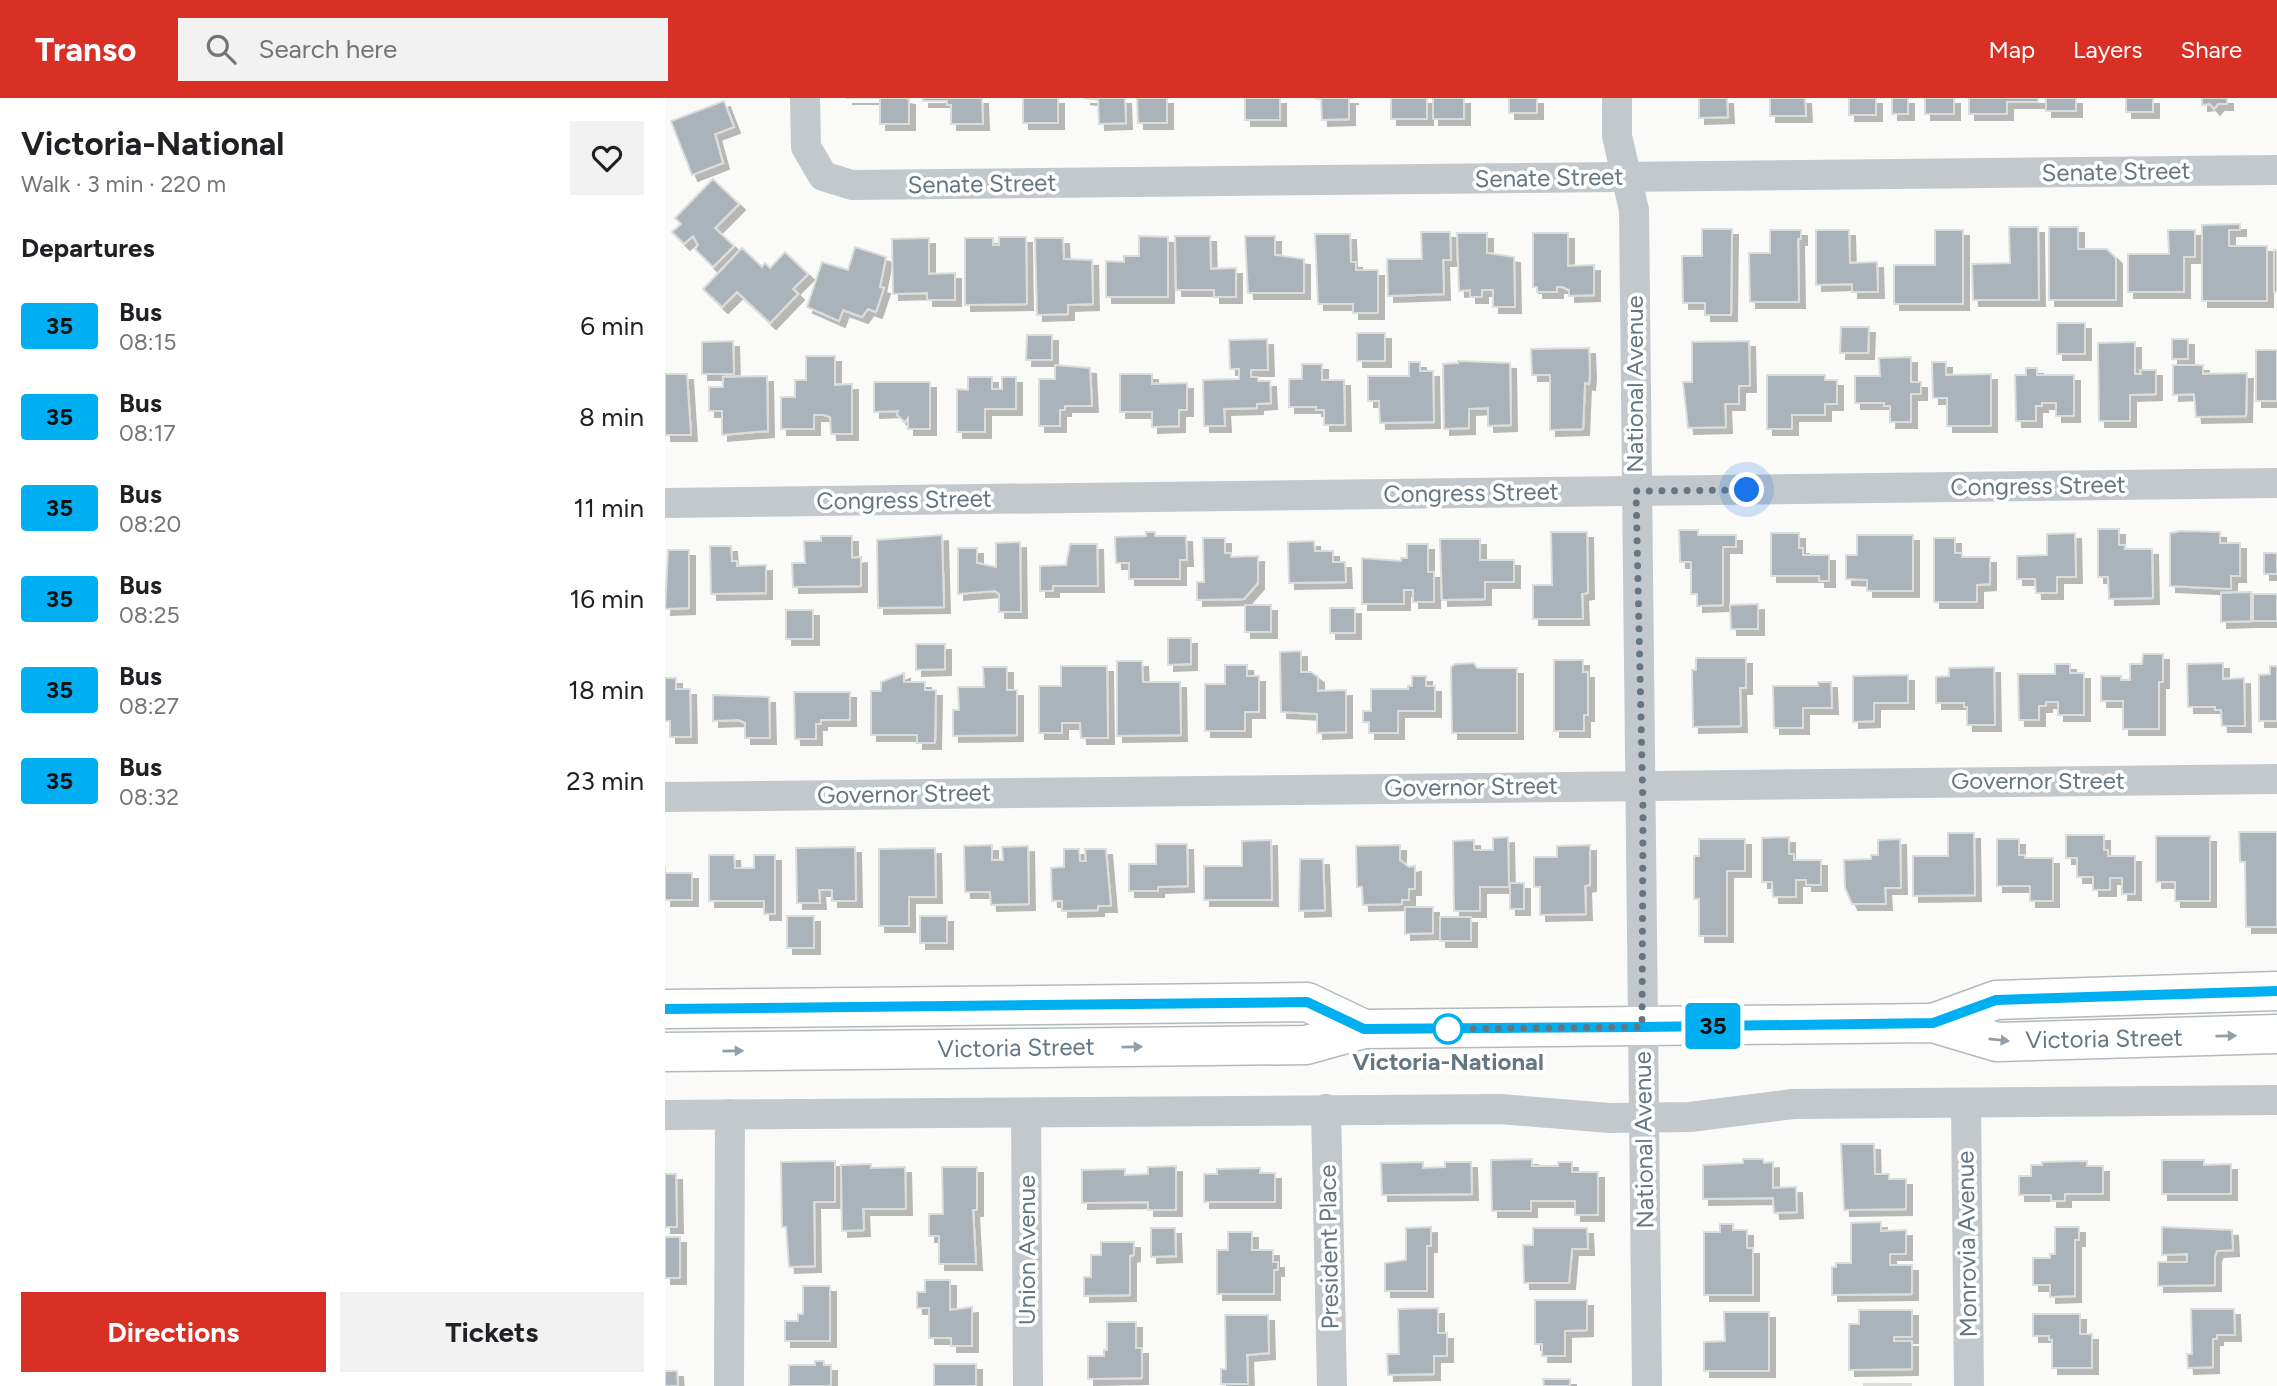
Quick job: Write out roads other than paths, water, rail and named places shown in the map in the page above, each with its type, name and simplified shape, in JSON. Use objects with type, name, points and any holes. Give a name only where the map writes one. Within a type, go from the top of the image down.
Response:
[{"type":"main road","name":"Victoria Street","points":[[1933,1023],[1996,1000],[2277,990]]},
{"type":"main road","name":"Victoria Street","points":[[665,1009],[1307,1002],[1364,1029]]},
{"type":"main road","name":"Victoria Street","points":[[665,1052],[1306,1045],[1364,1029],[1933,1023],[1997,1042],[2277,1034]]},
{"type":"street","name":"Senate Street","points":[[805,98],[806,147],[823,176],[852,185],[2277,170]]},
{"type":"street","name":"National Avenue","points":[[1617,98],[1617,136],[1634,210],[1647,1386]]},
{"type":"street","name":"Congress Street","points":[[665,503],[2277,483]]},
{"type":"street","name":"Governor Street","points":[[665,797],[2277,779]]},
{"type":"street","points":[[665,1115],[1500,1109],[1611,1118],[1690,1117],[1793,1104],[2277,1100]]},
{"type":"street","name":"Monrovia Avenue","points":[[1966,1103],[1969,1386]]},
{"type":"street","name":"President Place","points":[[1326,1109],[1332,1386]]},
{"type":"street","name":"Union Avenue","points":[[1026,1113],[1028,1386]]},
{"type":"street","points":[[729,1386],[730,1114]]},
{"type":"place","name":"Victoria-National","points":[[1448,1029]]}]
